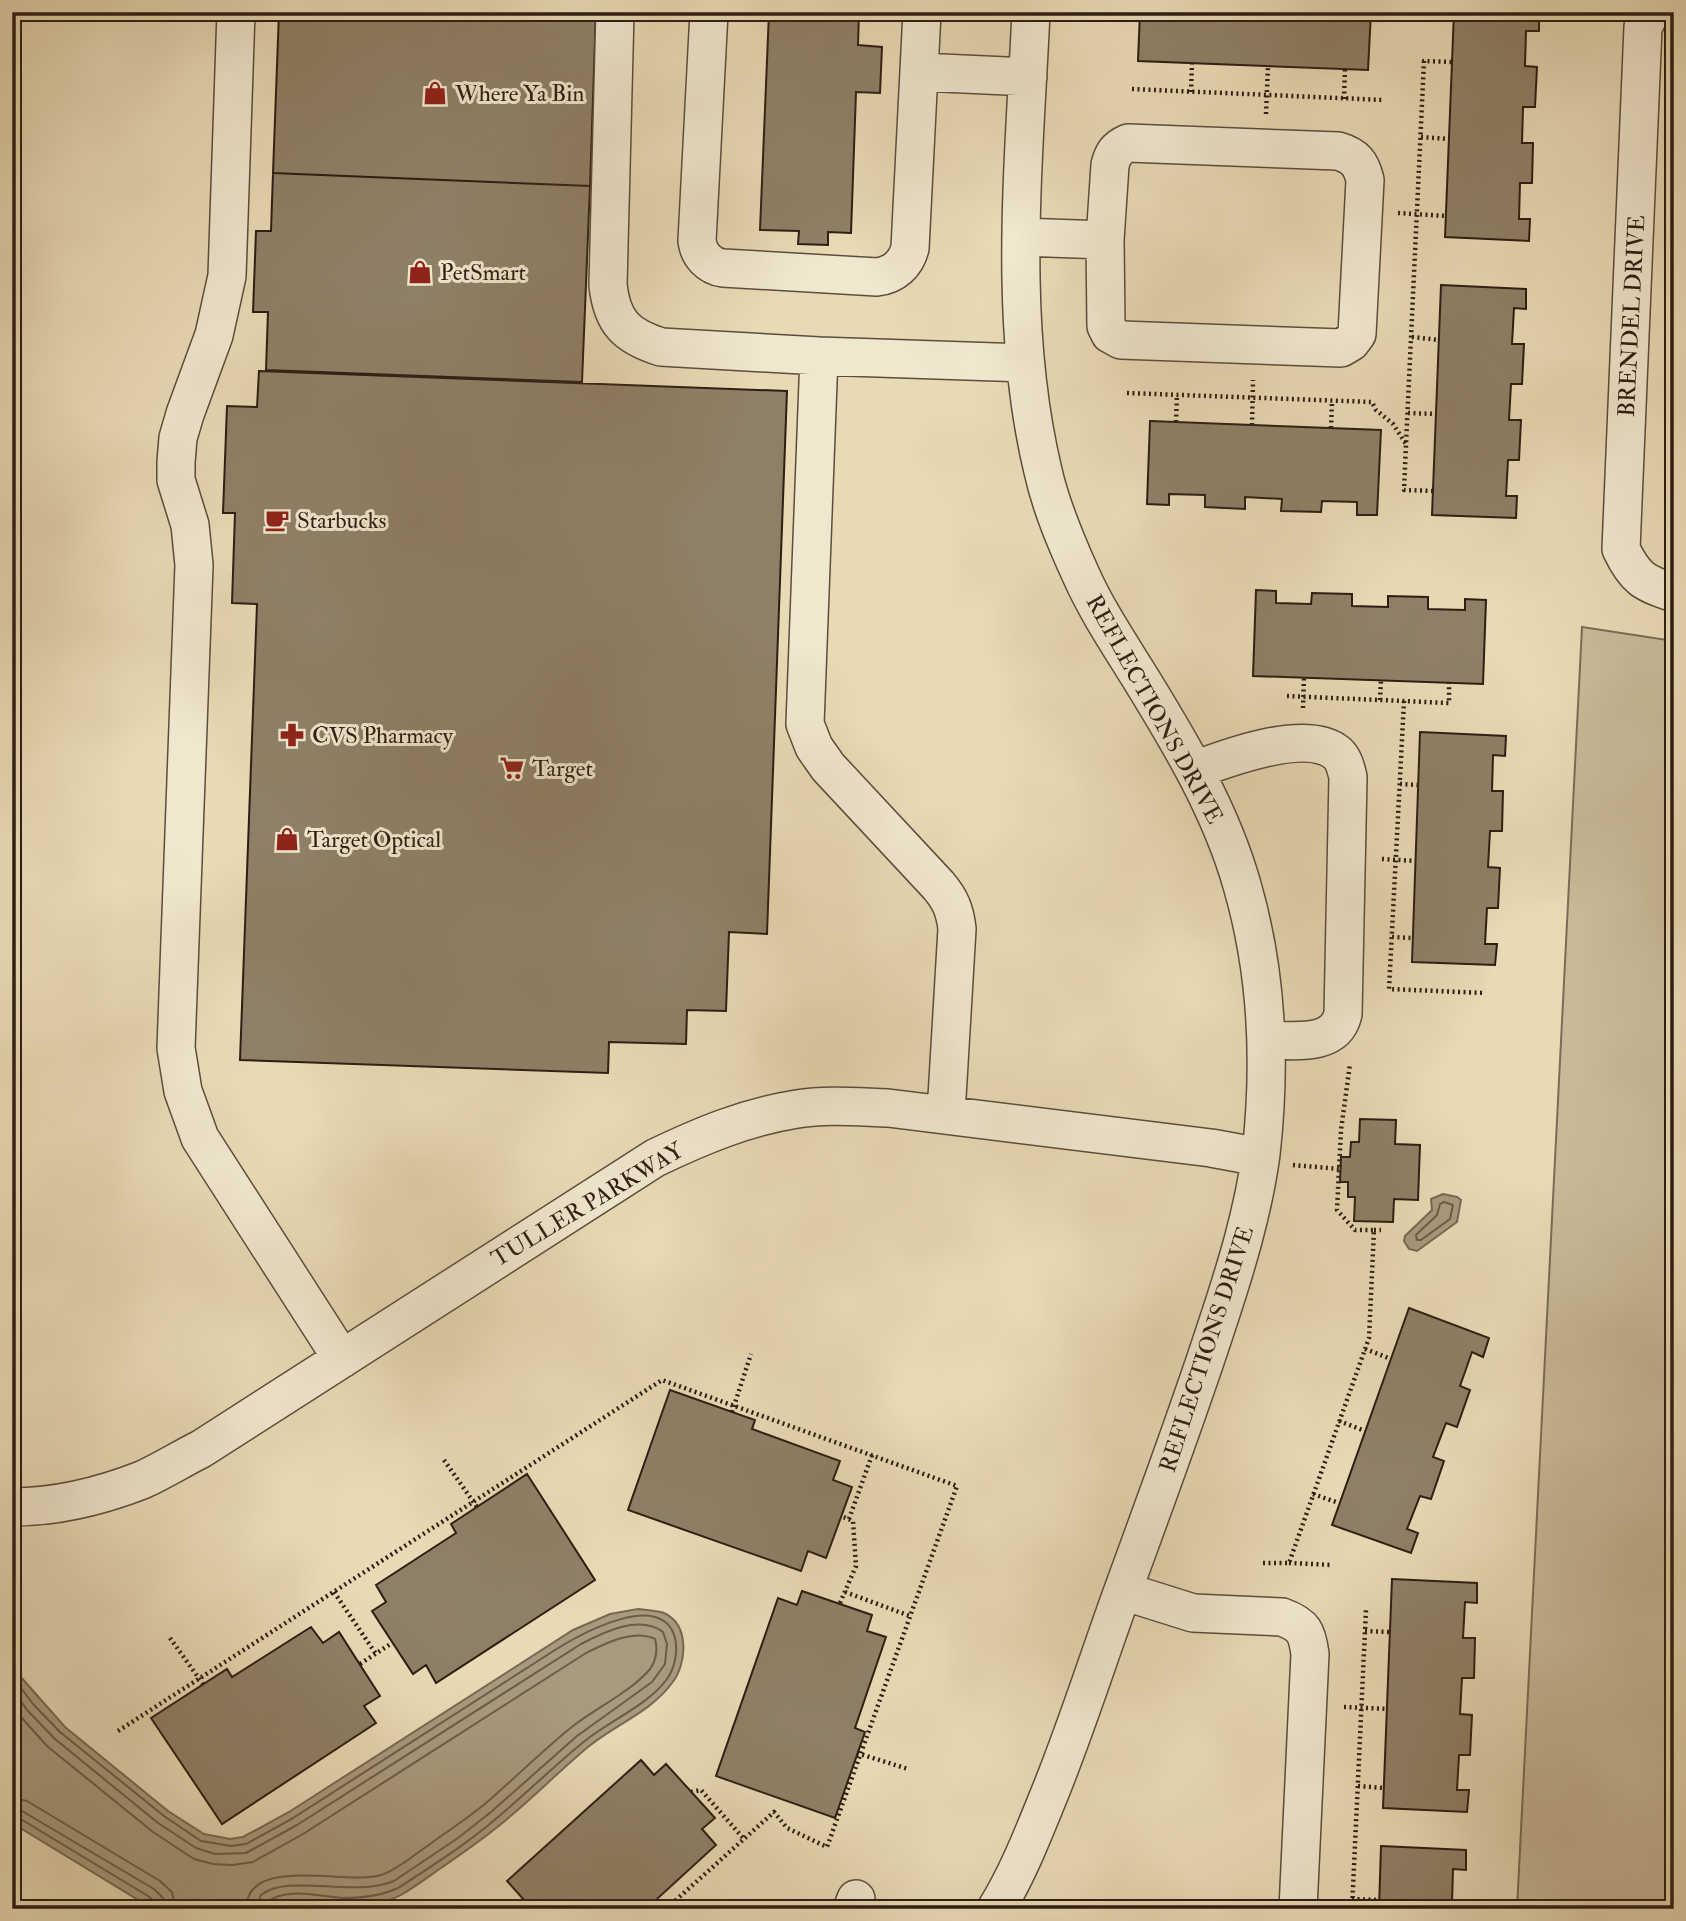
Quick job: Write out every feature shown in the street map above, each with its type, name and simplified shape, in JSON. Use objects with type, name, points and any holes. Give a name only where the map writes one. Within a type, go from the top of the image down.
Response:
[{"type":"street","points":[[236,12],[227,276],[215,335],[178,438],[176,462],[176,480],[190,525],[194,565],[176,1048],[183,1091],[200,1138],[342,1359]]},
{"type":"street","points":[[615,12],[608,285],[610,303],[616,319],[629,332],[644,341],[661,346],[819,356],[1025,363]]},
{"type":"street","points":[[709,12],[697,241],[704,257],[718,267],[877,277],[885,276],[900,267],[910,248],[922,12]]},
{"type":"street","name":"REFLECTIONS DRIVE","points":[[996,1909],[1033,1836],[1065,1756],[1198,1386],[1237,1265],[1260,1157],[1266,1040],[1261,986],[1243,889],[1227,838],[1195,770],[1083,579],[1043,474],[1025,363],[1020,299],[1031,12]]},
{"type":"street","name":"BRENDEL DRIVE","points":[[1651,12],[1643,27],[1621,549],[1631,570],[1650,586],[1674,593]]},
{"type":"street","points":[[920,72],[1028,77]]},
{"type":"street","points":[[1140,142],[1265,147],[1338,151],[1349,154],[1358,161],[1363,170],[1365,180],[1359,324],[1357,334],[1351,342],[1341,348],[1132,342],[1110,334],[1105,316],[1105,240],[1110,165],[1118,147],[1140,142]]},
{"type":"street","points":[[1021,237],[1105,240]]},
{"type":"street","points":[[819,356],[805,724],[814,747],[828,767],[938,885],[949,898],[956,913],[946,1114]]},
{"type":"street","points":[[1195,770],[1272,746],[1308,744],[1325,746],[1338,754],[1345,764],[1348,778],[1341,1024],[1325,1037],[1314,1040],[1266,1040]]},
{"type":"street","name":"TULLER PARKWAY","points":[[12,1507],[33,1507],[77,1500],[142,1479],[201,1449],[655,1158],[702,1135],[752,1118],[798,1109],[834,1106],[888,1108],[1210,1148],[1260,1157]]},
{"type":"street","points":[[1123,1591],[1193,1613],[1282,1617],[1294,1621],[1304,1630],[1310,1654],[1298,1909]]},
{"type":"path","points":[[1433,491],[1405,490],[1406,444],[1424,61],[1452,62]]},
{"type":"path","points":[[1191,92],[1192,63]]},
{"type":"path","points":[[1265,147],[1268,66]]},
{"type":"path","points":[[1343,99],[1345,69]]},
{"type":"path","points":[[1132,89],[1384,100]]},
{"type":"path","points":[[1421,137],[1449,139]]},
{"type":"path","points":[[1363,211],[1446,216]]},
{"type":"path","points":[[1412,337],[1439,340]]},
{"type":"path","points":[[1252,425],[1255,345]]},
{"type":"path","points":[[1127,393],[1372,402],[1381,415],[1393,424],[1406,444]]},
{"type":"path","points":[[1176,422],[1177,395]]},
{"type":"path","points":[[1331,428],[1332,401]]},
{"type":"path","points":[[1408,413],[1436,414]]},
{"type":"path","points":[[1380,700],[1381,680]]},
{"type":"path","points":[[1287,696],[1449,703],[1449,682]]},
{"type":"path","points":[[1404,701],[1389,989],[1485,993]]},
{"type":"path","points":[[1400,784],[1418,785]]},
{"type":"path","points":[[1392,937],[1412,938]]},
{"type":"path","points":[[1351,1062],[1337,1210],[1355,1230],[1381,1230]]},
{"type":"path","points":[[1260,1157],[1293,1165],[1340,1169]]},
{"type":"path","points":[[1289,1563],[1369,1338],[1374,1230]]},
{"type":"path","points":[[1365,1349],[1391,1359]]},
{"type":"path","points":[[733,1409],[751,1354]]},
{"type":"path","points":[[118,1731],[475,1504],[662,1380],[733,1409],[957,1486],[827,1847],[787,1828],[774,1812],[666,1909]]},
{"type":"path","points":[[1339,1421],[1365,1431]]},
{"type":"path","points":[[849,1519],[872,1455]]},
{"type":"path","points":[[444,1460],[475,1504]]},
{"type":"path","points":[[1313,1494],[1339,1503]]},
{"type":"path","points":[[840,1603],[856,1566],[853,1521],[841,1517]]},
{"type":"path","points":[[1263,1563],[1332,1565]]},
{"type":"path","points":[[334,1592],[376,1654]]},
{"type":"path","points":[[845,1592],[910,1616]]},
{"type":"path","points":[[1352,1909],[1366,1609]]},
{"type":"path","points":[[1365,1631],[1390,1632]]},
{"type":"path","points":[[170,1637],[203,1685]]},
{"type":"path","points":[[359,1664],[392,1643]]},
{"type":"path","points":[[1308,1705],[1388,1709]]},
{"type":"path","points":[[859,1753],[908,1769]]},
{"type":"path","points":[[1358,1786],[1384,1788]]},
{"type":"path","points":[[691,1792],[701,1790],[744,1839]]},
{"type":"path","points":[[1352,1899],[1379,1900]]},
{"type":"shaded area","points":[[1582,627],[1674,641],[1674,1909],[1517,1909]]},
{"type":"water","points":[[1443,1194],[1461,1200],[1457,1222],[1417,1251],[1409,1249],[1404,1241],[1405,1236],[1432,1210],[1431,1199]]},
{"type":"water","points":[[638,1609],[664,1613],[678,1626],[682,1635],[681,1666],[664,1693],[644,1710],[588,1747],[479,1841],[411,1889],[385,1901],[351,1904],[299,1901],[267,1909],[153,1909],[12,1823],[12,1667],[65,1727],[168,1811],[204,1834],[230,1839],[243,1837],[289,1812],[573,1630],[610,1614]]},
{"type":"building","name":"Where Ya Bin","points":[[279,12],[596,12],[590,186],[273,173]]},
{"type":"building","points":[[769,12],[859,12],[858,45],[882,47],[880,93],[856,92],[851,233],[828,232],[828,245],[798,244],[799,231],[760,230]]},
{"type":"building","points":[[1140,12],[1371,12],[1368,70],[1138,61]]},
{"type":"building","points":[[1454,12],[1539,12],[1539,31],[1526,31],[1525,66],[1537,67],[1535,107],[1523,107],[1522,143],[1533,143],[1532,183],[1520,183],[1519,219],[1530,219],[1529,241],[1445,237]]},
{"type":"building","name":"PetSmart","points":[[273,173],[590,186],[582,382],[266,370],[268,312],[253,312],[256,231],[271,231]]},
{"type":"building","points":[[1441,285],[1526,289],[1526,309],[1514,308],[1512,344],[1524,344],[1522,384],[1511,384],[1509,420],[1521,420],[1519,460],[1508,460],[1506,496],[1517,496],[1516,518],[1432,515]]},
{"type":"building","name":"Target","points":[[259,371],[787,391],[767,934],[729,932],[726,1011],[687,1010],[686,1044],[609,1042],[608,1073],[240,1060],[257,604],[232,603],[235,513],[223,513],[227,406],[257,407]]},
{"type":"building","points":[[1150,421],[1381,430],[1377,515],[1357,515],[1357,502],[1322,501],[1321,512],[1281,511],[1282,499],[1245,497],[1245,509],[1205,507],[1205,495],[1169,494],[1169,505],[1147,504]]},
{"type":"building","points":[[1256,590],[1276,591],[1276,603],[1311,604],[1312,593],[1352,594],[1352,606],[1388,607],[1388,596],[1428,597],[1428,609],[1465,610],[1465,599],[1486,600],[1483,684],[1253,676]]},
{"type":"building","points":[[1420,732],[1506,736],[1505,756],[1493,755],[1492,791],[1503,791],[1502,831],[1490,831],[1488,867],[1500,868],[1498,908],[1487,908],[1485,944],[1497,944],[1495,965],[1412,962]]},
{"type":"building","points":[[1360,1119],[1396,1120],[1395,1144],[1420,1145],[1418,1200],[1394,1199],[1393,1222],[1354,1221],[1355,1197],[1348,1197],[1348,1182],[1340,1182],[1341,1157],[1350,1157],[1351,1142],[1359,1142]]},
{"type":"building","points":[[1409,1308],[1489,1338],[1483,1357],[1472,1352],[1460,1386],[1470,1390],[1457,1427],[1446,1423],[1433,1457],[1444,1461],[1431,1499],[1420,1496],[1407,1529],[1418,1533],[1411,1553],[1332,1525]]},
{"type":"building","points":[[670,1390],[755,1420],[752,1429],[840,1461],[833,1480],[852,1487],[826,1558],[808,1551],[801,1571],[628,1510]]},
{"type":"building","points":[[527,1474],[595,1580],[436,1683],[426,1665],[413,1674],[372,1611],[386,1602],[376,1585],[456,1533],[451,1524]]},
{"type":"building","points":[[1392,1579],[1477,1583],[1477,1603],[1465,1602],[1463,1638],[1475,1638],[1474,1678],[1462,1678],[1460,1714],[1472,1715],[1470,1755],[1459,1755],[1457,1790],[1469,1790],[1467,1812],[1383,1808]]},
{"type":"building","points":[[802,1591],[872,1615],[867,1631],[886,1637],[855,1728],[865,1732],[835,1818],[716,1776],[778,1598],[797,1605]]},
{"type":"building","points":[[311,1627],[323,1643],[339,1632],[380,1696],[364,1706],[376,1723],[222,1824],[151,1718],[227,1669],[232,1677]]},
{"type":"building","points":[[641,1760],[654,1775],[666,1764],[715,1818],[702,1829],[716,1845],[646,1909],[532,1909],[507,1881]]},
{"type":"building","points":[[1381,1846],[1466,1850],[1466,1870],[1453,1869],[1452,1905],[1464,1905],[1464,1909],[1379,1909]]},
{"type":"place","name":"Where Ya Bin","points":[[435,93]]},
{"type":"place","name":"PetSmart","points":[[420,272]]},
{"type":"place","name":"Starbucks","points":[[277,520]]},
{"type":"place","name":"CVS Pharmacy","points":[[292,735]]},
{"type":"place","name":"Target","points":[[512,768]]},
{"type":"place","name":"Target Optical","points":[[287,839]]}]
